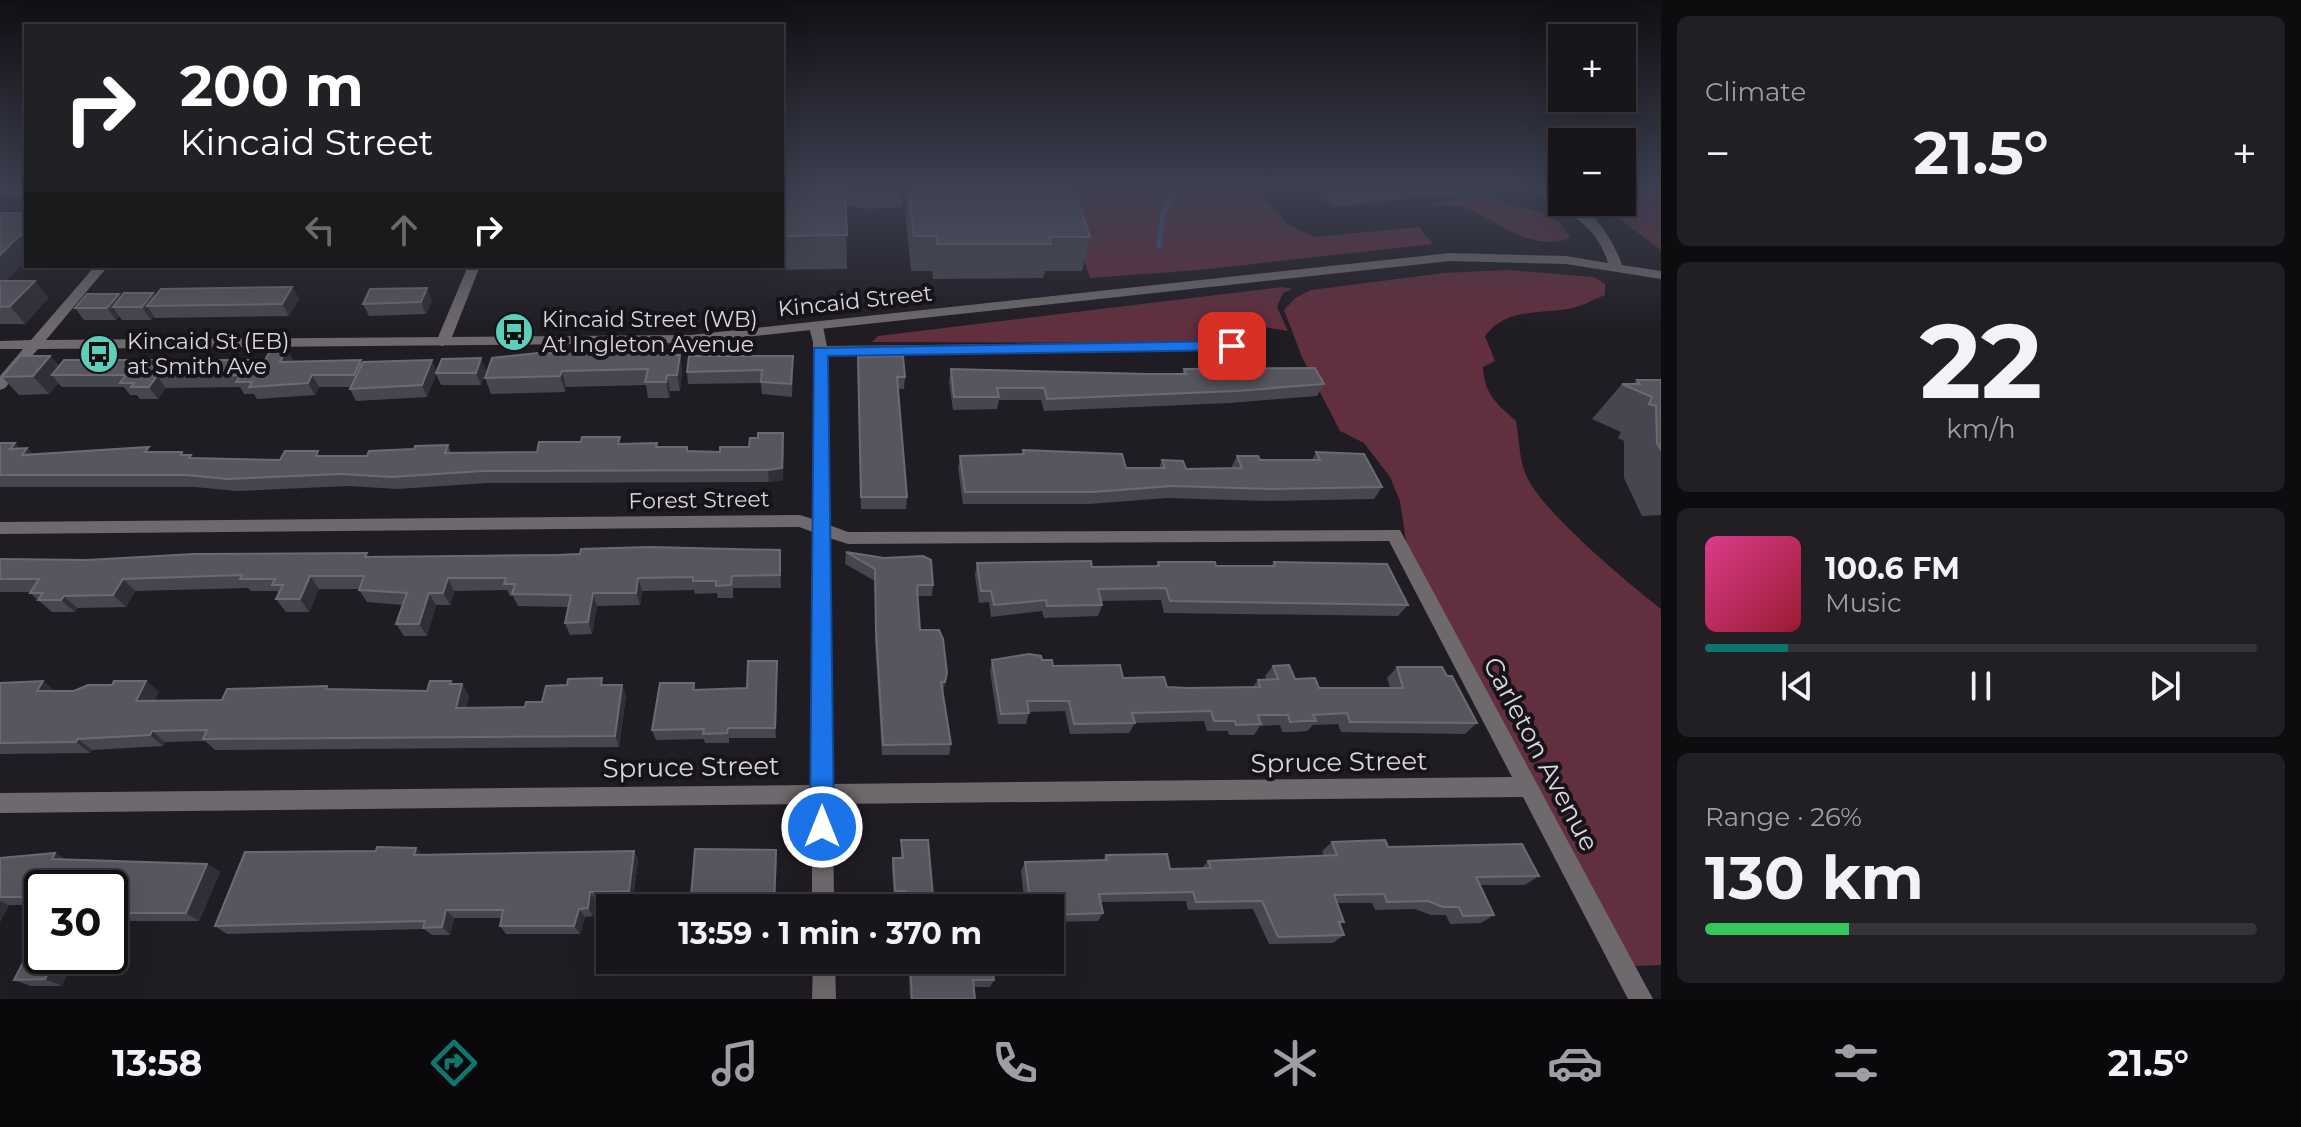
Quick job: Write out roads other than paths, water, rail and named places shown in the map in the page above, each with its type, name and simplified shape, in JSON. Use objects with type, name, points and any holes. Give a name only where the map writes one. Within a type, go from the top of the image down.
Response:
[{"type":"street","points":[[1604,235],[1616,267]]},
{"type":"street","name":"Kincaid Street","points":[[0,345],[677,340],[1420,259],[1502,256],[1616,267],[1661,275]]},
{"type":"street","points":[[0,385],[100,268]]},
{"type":"street","points":[[443,342],[473,268]]},
{"type":"street","points":[[816,327],[820,351],[823,894]]},
{"type":"street","points":[[820,351],[1232,346],[1257,340]]},
{"type":"street","name":"Forest Street","points":[[0,528],[800,521],[821,531],[864,538],[1394,535]]},
{"type":"street","name":"Carleton Avenue","points":[[1394,535],[1641,999]]},
{"type":"street","name":"Spruce Street","points":[[0,803],[1526,787]]},
{"type":"street","points":[[824,974],[824,999]]},
{"type":"waterway","points":[[1159,245],[1160,235]]},
{"type":"place","name":"Kincaid Street (WB) At Ingleton Avenue","points":[[514,332]]},
{"type":"place","name":"Kincaid St (EB) at Smith Ave","points":[[99,354]]}]
